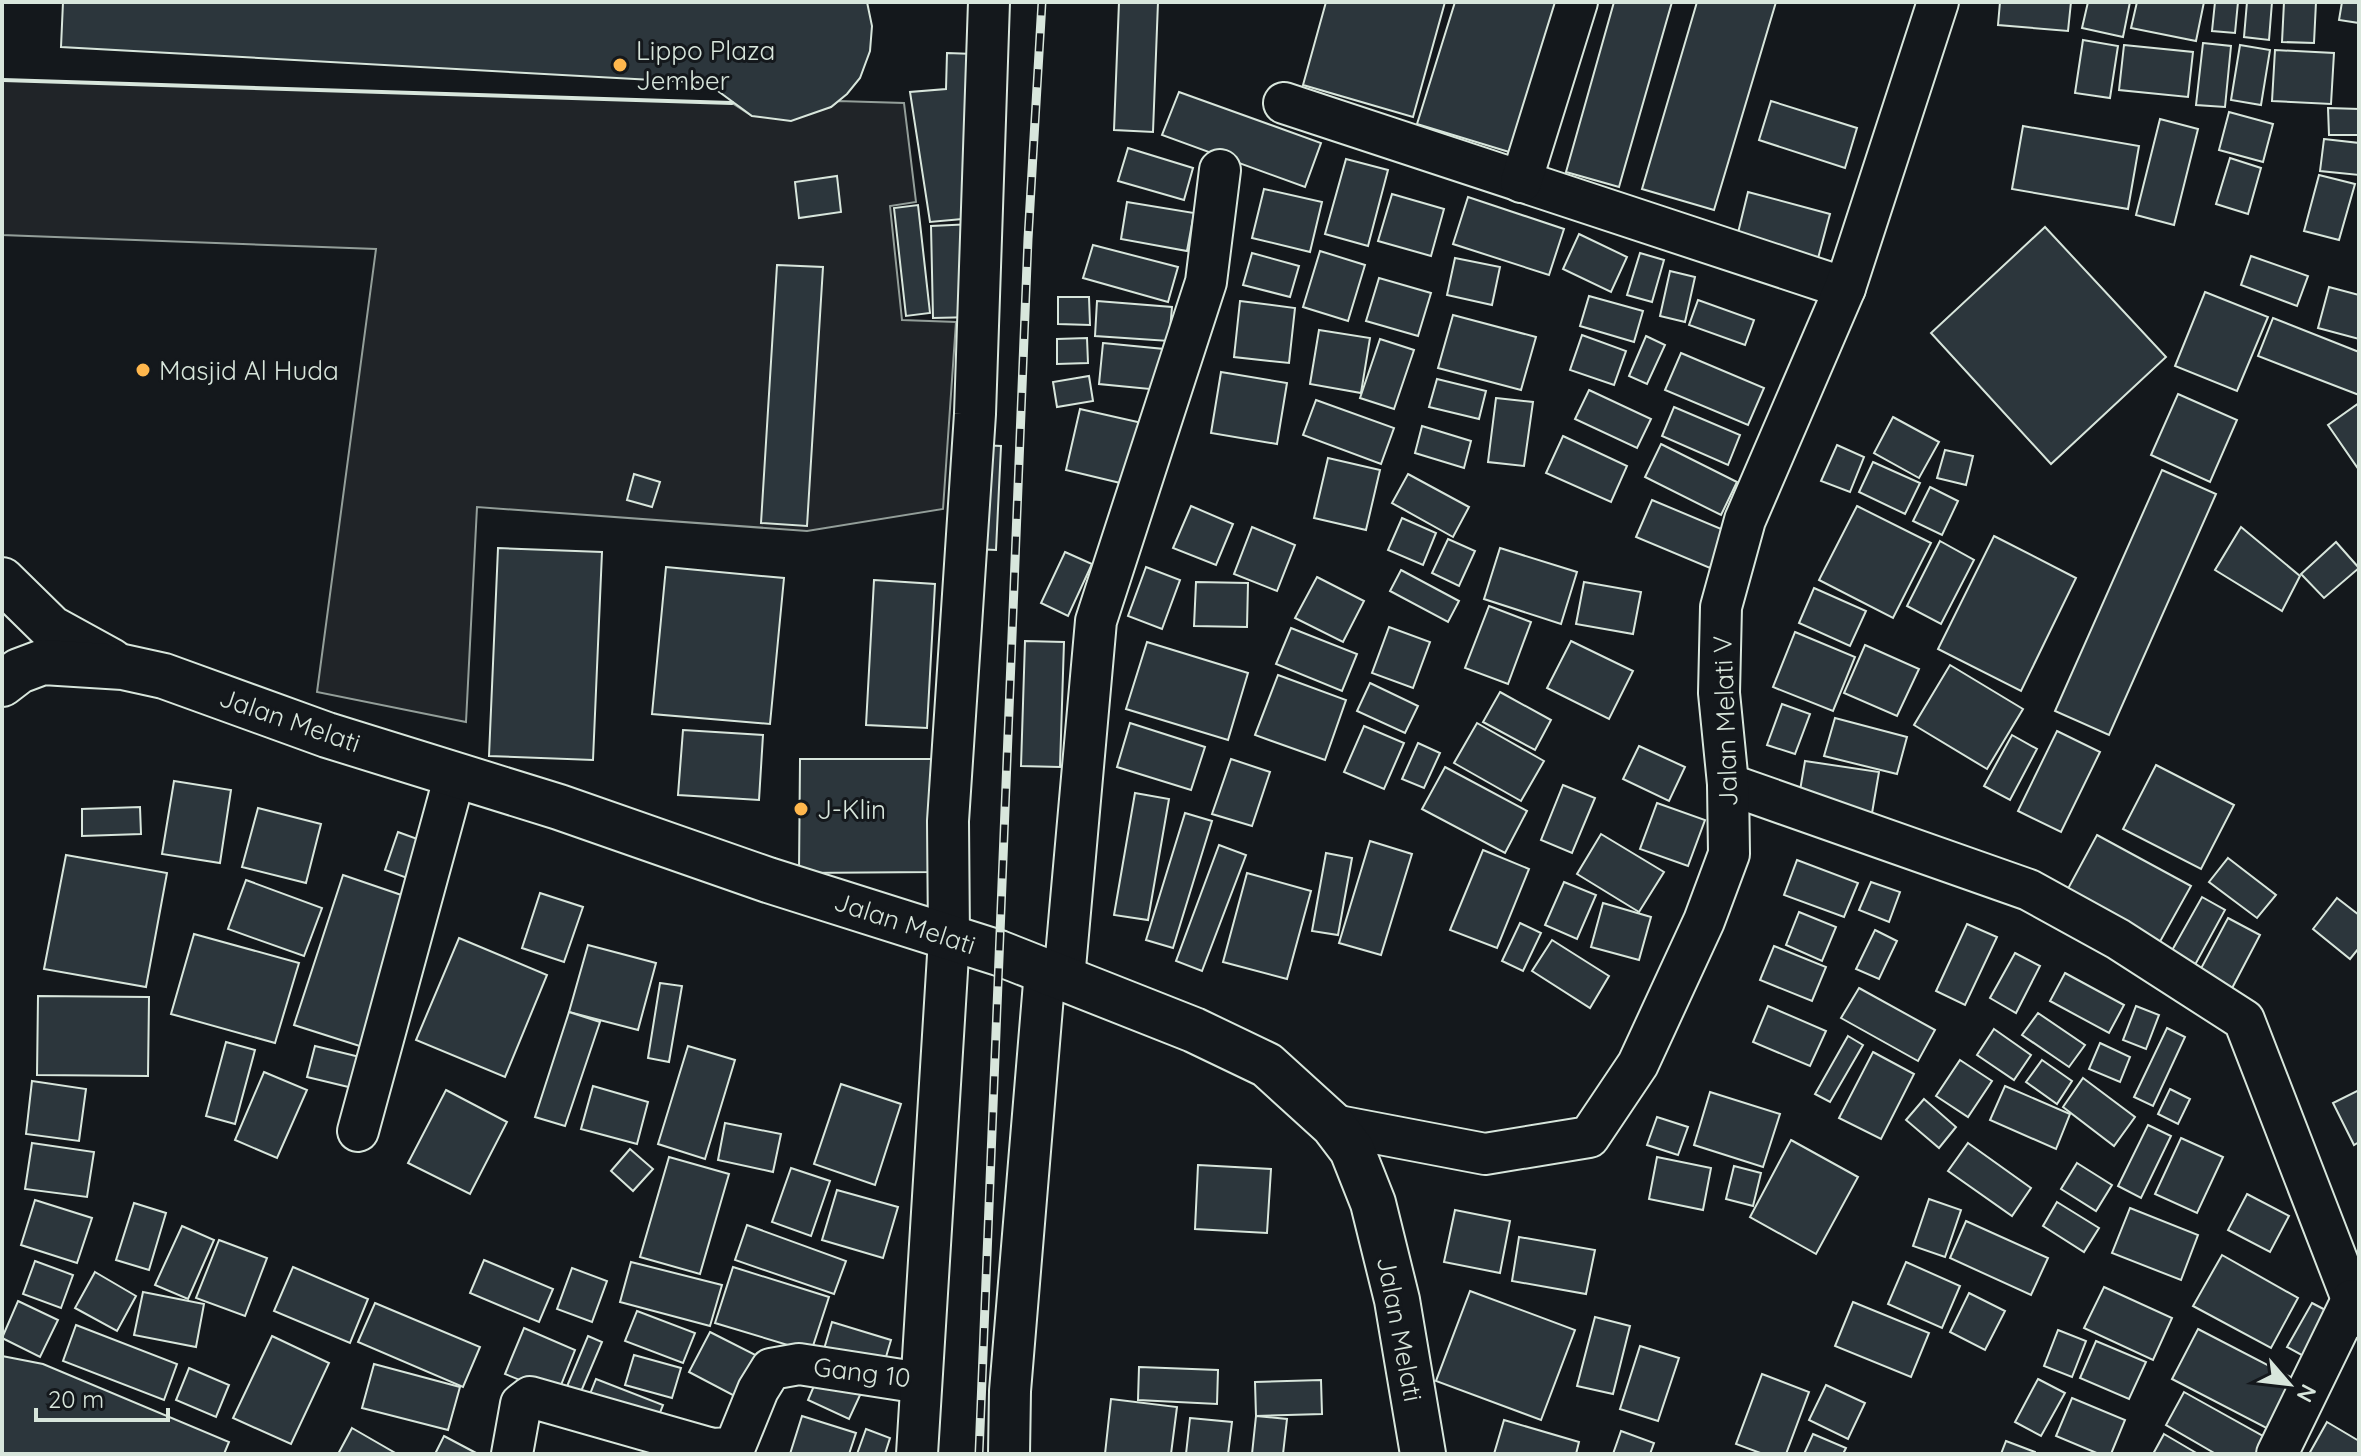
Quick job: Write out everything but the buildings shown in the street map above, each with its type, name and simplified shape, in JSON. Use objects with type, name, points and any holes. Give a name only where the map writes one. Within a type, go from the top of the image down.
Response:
[{"type":"main road","points":[[2,580],[51,628],[123,667]]},
{"type":"main road","points":[[2,684],[19,671],[43,662],[123,667]]},
{"type":"main road","name":"Jalan Melati","points":[[123,667],[164,676],[327,735],[1055,975],[1194,1030],[1267,1065],[1333,1125],[1352,1150],[1373,1203],[1397,1300],[1423,1454]]},
{"type":"street","name":"Gang 10","points":[[512,1454],[521,1404],[530,1397],[712,1449],[730,1448],[736,1444],[758,1390],[771,1369],[799,1364],[921,1383],[949,939],[948,821],[975,414],[989,2]]},
{"type":"street","points":[[1521,182],[1577,2]]},
{"type":"street","name":"Jalan Melati V","points":[[1333,1125],[1485,1154],[1589,1137],[1638,1064],[1704,921],[1729,854],[1728,784],[1719,693],[1721,607],[1745,520],[1845,288],[1938,2]]},
{"type":"street","points":[[1284,103],[1845,288]]},
{"type":"street","points":[[1009,1454],[1010,1391],[1096,621],[1206,282],[1220,170]]},
{"type":"street","points":[[358,1131],[455,775]]},
{"type":"street","points":[[1728,784],[2029,890],[2118,939],[2244,1020],[2346,1242],[2356,1309],[2277,1454]]},
{"type":"street","points":[[917,1454],[921,1383]]},
{"type":"shaded area","points":[[3,80],[732,103],[752,116],[831,107],[838,101],[904,103],[916,202],[890,206],[902,320],[956,322],[943,509],[807,531],[477,507],[466,722],[317,692],[376,249],[2,235]]},
{"type":"railway","points":[[979,1454],[1028,239],[1042,2]]},
{"type":"wall","points":[[3,80],[732,103]]},
{"type":"place","name":"Lippo Plaza Jember","points":[[620,65]]},
{"type":"place","name":"Masjid Al Huda","points":[[143,370]]},
{"type":"place","name":"J-Klin","points":[[801,809]]}]
